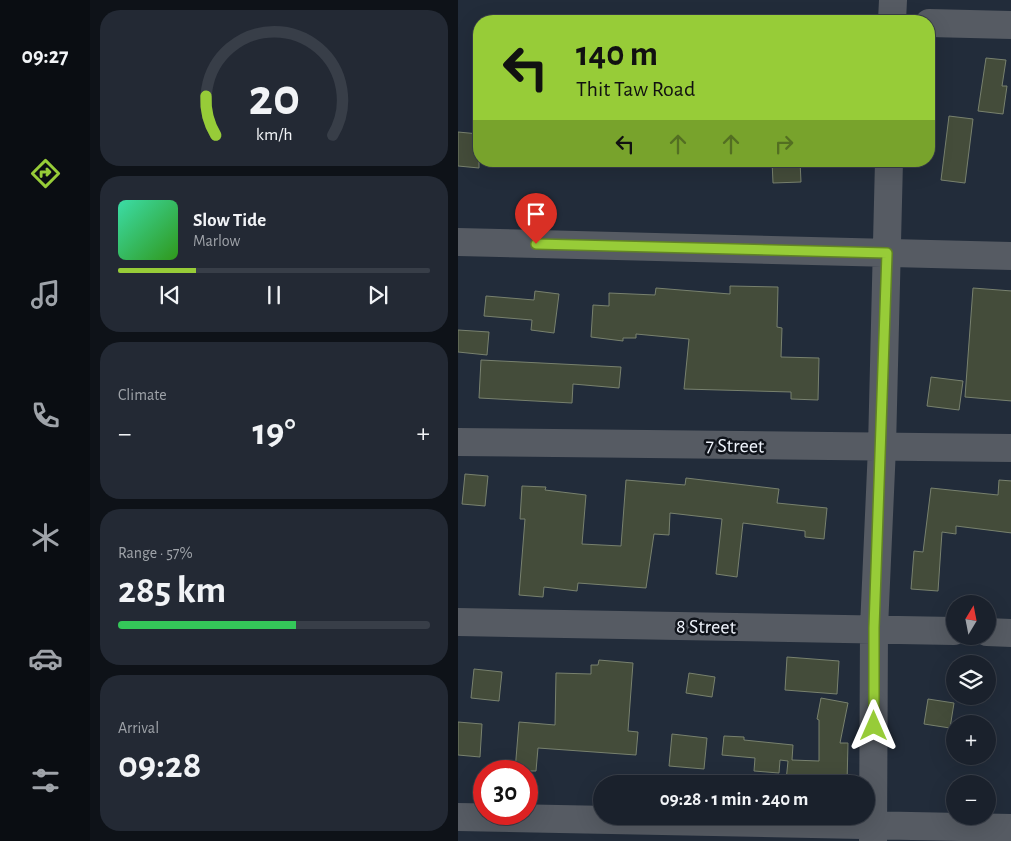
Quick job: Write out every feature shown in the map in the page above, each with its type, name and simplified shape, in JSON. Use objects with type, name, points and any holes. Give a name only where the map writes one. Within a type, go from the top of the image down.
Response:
[{"type":"street","points":[[892,15],[893,0]]},
{"type":"street","points":[[935,23],[1012,25]]},
{"type":"street","points":[[874,833],[874,628],[882,447],[889,167]]},
{"type":"street","points":[[458,242],[1012,256]]},
{"type":"street","name":"7 Street","points":[[458,442],[1012,448]]},
{"type":"street","name":"8 Street","points":[[458,622],[946,631]]},
{"type":"street","points":[[996,632],[1012,633]]},
{"type":"street","points":[[458,817],[874,833],[1012,828]]},
{"type":"building","points":[[986,58],[1006,60],[1002,86],[1007,86],[1003,114],[978,111]]},
{"type":"building","points":[[949,116],[973,119],[965,183],[941,180]]},
{"type":"building","points":[[458,132],[473,133],[473,167],[479,168],[458,166]]},
{"type":"building","points":[[772,167],[800,167],[801,182],[773,183]]},
{"type":"building","points":[[730,286],[778,287],[777,327],[782,328],[781,357],[819,358],[818,400],[791,399],[791,392],[684,389],[689,339],[636,334],[636,338],[623,338],[623,341],[591,337],[593,305],[609,306],[609,293],[655,295],[656,288],[730,294]]},
{"type":"building","points":[[973,288],[1012,291],[1012,401],[965,397]]},
{"type":"building","points":[[535,291],[559,294],[554,333],[531,330],[532,320],[484,316],[486,296],[534,300]]},
{"type":"building","points":[[458,330],[489,332],[487,355],[458,352]]},
{"type":"building","points":[[481,360],[621,367],[619,388],[573,384],[572,403],[479,398]]},
{"type":"building","points":[[931,377],[963,381],[959,410],[927,406]]},
{"type":"building","points":[[465,474],[488,476],[485,506],[462,504]]},
{"type":"building","points":[[686,478],[779,489],[777,503],[827,508],[824,539],[805,537],[805,531],[743,523],[737,577],[716,574],[722,519],[670,513],[669,535],[654,534],[646,588],[578,583],[577,591],[544,587],[543,597],[519,595],[525,519],[520,519],[522,486],[546,487],[545,490],[586,495],[582,544],[621,546],[626,480],[685,485]]},
{"type":"building","points":[[999,480],[1012,481],[1012,533],[956,526],[956,534],[942,532],[938,591],[911,589],[914,551],[923,552],[931,488],[998,495]]},
{"type":"building","points":[[787,657],[839,661],[837,694],[785,690]]},
{"type":"building","points":[[599,660],[633,663],[628,731],[638,732],[636,755],[538,748],[537,760],[516,760],[519,722],[555,725],[556,673],[591,674],[591,665],[598,665]]},
{"type":"building","points":[[474,669],[502,672],[499,701],[471,698]]},
{"type":"building","points":[[689,673],[715,677],[712,697],[686,693]]},
{"type":"building","points":[[821,698],[848,703],[840,743],[848,743],[847,775],[787,775],[788,761],[780,760],[779,773],[754,771],[755,758],[722,755],[724,736],[744,737],[744,740],[793,745],[792,760],[819,761],[819,720],[817,719]]},
{"type":"building","points":[[928,699],[946,702],[946,705],[954,705],[952,715],[946,715],[946,727],[924,724]]},
{"type":"building","points":[[458,722],[482,724],[480,757],[458,755]]},
{"type":"building","points":[[672,734],[707,738],[704,769],[669,766]]},
{"type":"route","points":[[536,244],[887,253],[882,447],[874,628],[874,726]]}]
